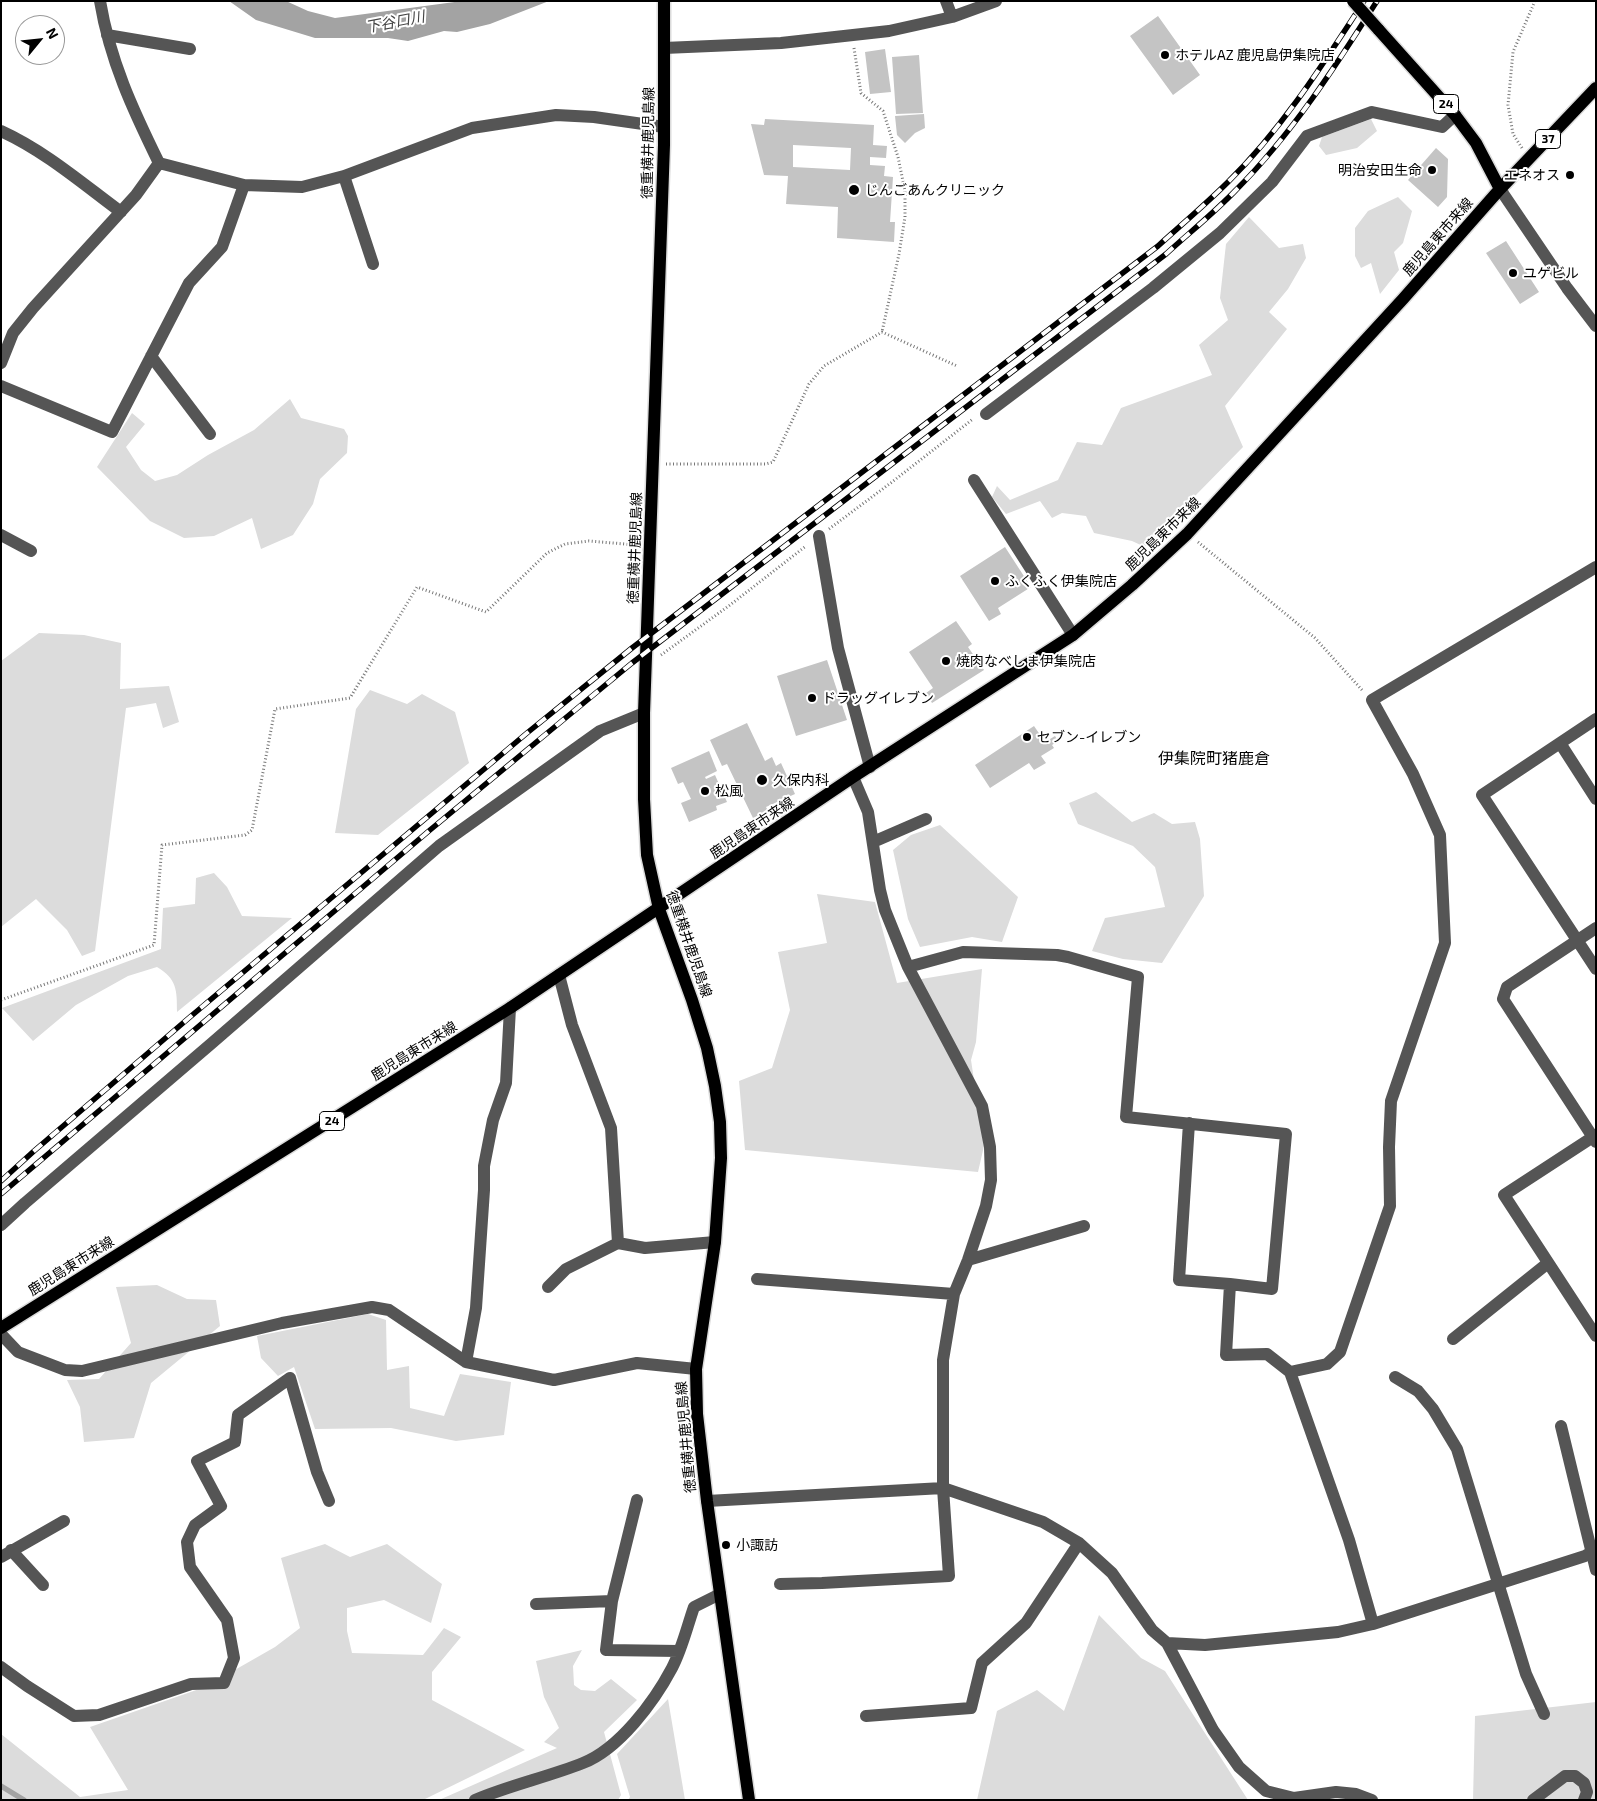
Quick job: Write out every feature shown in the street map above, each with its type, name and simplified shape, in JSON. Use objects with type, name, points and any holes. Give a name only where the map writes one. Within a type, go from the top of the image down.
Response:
[{"type":"main road","name":"徳重横井鹿児島線","points":[[664,1],[664,127],[644,713],[644,799],[647,855],[659,909],[692,1000],[706,1048],[715,1086],[720,1122],[721,1158],[715,1242],[696,1369],[698,1424],[707,1501],[750,1800]]},
{"type":"main road","name":"24","points":[[1353,1],[1456,114],[1476,143],[1500,190]]},
{"type":"main road","name":"37","points":[[1500,190],[1596,88]]},
{"type":"main road","name":"鹿児島東市来線","points":[[1,1328],[510,1008],[853,777],[1073,635],[1132,585],[1187,534],[1403,299],[1500,190]]},
{"type":"street","points":[[100,1],[113,59],[129,102],[159,164]]},
{"type":"street","points":[[946,1],[952,17]]},
{"type":"street","points":[[664,48],[781,43],[889,31],[952,17],[996,1]]},
{"type":"street","points":[[107,35],[190,49]]},
{"type":"street","points":[[986,414],[1154,288],[1220,233],[1272,182],[1307,136],[1372,112],[1442,127],[1456,114]]},
{"type":"street","points":[[159,164],[244,185],[302,187],[344,176],[472,128],[556,115],[594,117],[664,127]]},
{"type":"street","points":[[1,131],[53,162],[121,212]]},
{"type":"street","points":[[1,363],[13,333],[32,308],[136,195],[159,164]]},
{"type":"street","points":[[344,176],[373,264]]},
{"type":"street","points":[[1,386],[112,432],[189,284],[222,247],[244,185]]},
{"type":"street","points":[[1500,190],[1567,288],[1596,326]]},
{"type":"street","points":[[151,356],[210,434]]},
{"type":"street","points":[[974,480],[1073,635]]},
{"type":"street","points":[[1,535],[31,551]]},
{"type":"street","points":[[818,536],[838,648],[870,766]]},
{"type":"street","points":[[1290,1372],[1327,1364],[1340,1352],[1390,1206],[1388,1147],[1391,1101],[1445,943],[1440,835],[1413,774],[1372,700],[1596,567]]},
{"type":"street","points":[[1,1225],[439,846],[600,731],[644,713]]},
{"type":"street","points":[[1596,719],[1482,795],[1596,970]]},
{"type":"street","points":[[1560,743],[1596,799]]},
{"type":"street","points":[[780,1584],[949,1576],[943,1488],[943,1360],[954,1294],[968,1260],[986,1206],[991,1180],[990,1147],[982,1106],[908,967],[885,910],[880,890],[868,812],[853,777]]},
{"type":"street","points":[[873,842],[926,819]]},
{"type":"street","points":[[1596,928],[1507,987],[1503,999],[1595,1138],[1504,1195],[1596,1336]]},
{"type":"street","points":[[908,967],[963,952],[1057,955],[1068,956],[1138,978],[1126,1117],[1190,1123],[1286,1134],[1272,1289],[1179,1280],[1190,1123]]},
{"type":"street","points":[[559,975],[572,1025],[611,1128],[618,1243]]},
{"type":"street","points":[[466,1362],[476,1308],[484,1166],[493,1120],[506,1083],[510,1008]]},
{"type":"street","points":[[968,1260],[1084,1226]]},
{"type":"street","points":[[548,1287],[566,1269],[618,1243],[645,1248],[715,1242]]},
{"type":"street","points":[[1453,1339],[1548,1263]]},
{"type":"street","points":[[757,1279],[954,1294]]},
{"type":"street","points":[[1230,1284],[1226,1355],[1267,1354],[1290,1372],[1349,1540],[1373,1624]]},
{"type":"street","points":[[1,1334],[18,1352],[64,1370],[82,1371],[282,1323],[372,1307],[389,1310],[466,1362],[554,1380],[637,1363],[696,1369]]},
{"type":"street","points":[[1395,1377],[1418,1391],[1434,1409],[1457,1449],[1526,1674],[1544,1714]]},
{"type":"street","points":[[1,1667],[74,1716],[99,1715],[191,1684],[224,1683],[234,1658],[228,1620],[190,1567],[186,1542],[195,1525],[221,1506],[197,1462],[235,1442],[238,1415],[290,1378],[317,1472],[329,1501]]},
{"type":"street","points":[[1561,1426],[1594,1551],[1596,1570]]},
{"type":"street","points":[[707,1501],[943,1488],[1043,1522],[1079,1543],[1112,1573],[1152,1630],[1167,1643],[1213,1730],[1239,1767],[1266,1791],[1294,1798],[1336,1792],[1356,1794],[1372,1800]]},
{"type":"street","points":[[638,1500],[612,1601],[606,1650],[679,1651]]},
{"type":"street","points":[[44,1585],[6,1554],[64,1521]]},
{"type":"street","points":[[866,1716],[971,1708],[982,1663],[1026,1623],[1079,1543]]},
{"type":"street","points":[[1167,1643],[1204,1645],[1338,1632],[1373,1624],[1500,1585],[1585,1556],[1594,1551]]},
{"type":"street","points":[[475,1800],[490,1793],[585,1763],[614,1745],[632,1726],[672,1667],[694,1607],[720,1594]]},
{"type":"street","points":[[536,1604],[612,1601]]},
{"type":"street","points":[[1533,1800],[1565,1776],[1575,1776],[1584,1782],[1587,1792],[1584,1800]]},
{"type":"path","points":[[1529,158],[1513,134],[1508,105],[1513,52],[1535,1]]},
{"type":"path","points":[[653,464],[766,464],[773,462],[809,384],[824,366],[882,332],[905,217],[904,191],[898,157],[882,111],[862,93],[852,35]]},
{"type":"path","points":[[882,332],[957,366]]},
{"type":"path","points":[[1187,534],[1314,638],[1372,700]]},
{"type":"path","points":[[1,1000],[154,946],[162,845],[245,835],[252,830],[275,709],[350,698],[418,587],[486,612],[547,553],[565,544],[589,541],[650,546]]},
{"type":"shaded area","points":[[1371,119],[1377,131],[1357,148],[1326,155],[1319,146],[1322,137]]},
{"type":"shaded area","points":[[1398,197],[1412,211],[1403,243],[1394,252],[1399,270],[1380,294],[1371,263],[1361,268],[1355,256],[1355,228],[1368,211]]},
{"type":"shaded area","points":[[1249,217],[1279,248],[1303,244],[1306,258],[1288,289],[1269,312],[1287,329],[1225,406],[1243,447],[1145,547],[1132,541],[1094,533],[1086,516],[1062,513],[1052,518],[1040,501],[1006,514],[992,497],[997,486],[1010,500],[1058,480],[1077,442],[1102,445],[1121,408],[1212,375],[1199,345],[1228,320],[1220,298],[1226,244]]},
{"type":"shaded area","points":[[290,399],[301,418],[344,429],[348,436],[347,453],[320,479],[313,504],[293,535],[261,549],[252,518],[214,536],[184,538],[150,521],[97,467],[132,413],[145,424],[126,447],[141,470],[155,481],[177,475],[208,455],[254,430]]},
{"type":"shaded area","points":[[39,633],[84,635],[121,643],[120,689],[169,686],[179,722],[163,728],[156,703],[126,708],[95,951],[82,956],[67,930],[36,899],[1,927],[1,661]]},
{"type":"shaded area","points":[[370,690],[407,704],[422,694],[455,712],[469,763],[378,835],[335,833],[356,709]]},
{"type":"shaded area","points":[[1096,792],[1132,822],[1154,813],[1172,824],[1195,822],[1200,839],[1204,896],[1162,963],[1123,959],[1092,951],[1105,918],[1165,907],[1155,867],[1133,846],[1078,824],[1069,803]]},
{"type":"shaded area","points":[[940,825],[1018,897],[1002,942],[972,937],[920,947],[908,919],[893,850],[911,835]]},
{"type":"shaded area","points":[[214,873],[227,887],[242,916],[292,918],[177,1012],[177,997],[172,981],[164,971],[157,967],[128,976],[76,1005],[33,1041],[2,1008],[161,949],[163,908],[195,904],[196,878]]},
{"type":"shaded area","points":[[817,894],[875,902],[897,983],[982,969],[976,1042],[971,1060],[984,1146],[978,1172],[745,1150],[739,1081],[772,1068],[790,1010],[778,952],[827,943]]},
{"type":"shaded area","points":[[157,1285],[187,1299],[216,1300],[220,1326],[151,1383],[134,1438],[84,1442],[80,1407],[67,1380],[99,1379],[131,1343],[116,1287]]},
{"type":"shaded area","points":[[368,1314],[386,1320],[387,1370],[409,1366],[410,1408],[444,1416],[460,1374],[511,1382],[504,1435],[456,1441],[391,1428],[315,1429],[294,1367],[278,1376],[261,1358],[257,1336]]},
{"type":"shaded area","points":[[325,1544],[350,1557],[387,1544],[442,1584],[431,1623],[384,1600],[347,1608],[347,1631],[352,1653],[423,1655],[444,1628],[461,1637],[432,1672],[432,1700],[525,1750],[423,1800],[1,1800],[1,1734],[80,1797],[128,1790],[90,1727],[205,1687],[275,1647],[300,1628],[281,1558]]},
{"type":"shaded area","points":[[1099,1615],[1141,1658],[1165,1671],[1248,1800],[977,1800],[997,1711],[1037,1690],[1064,1711]]},
{"type":"shaded area","points":[[582,1650],[573,1666],[574,1685],[581,1690],[595,1691],[611,1679],[637,1700],[604,1732],[621,1795],[618,1800],[439,1800],[557,1748],[544,1742],[559,1728],[544,1697],[536,1661]]},
{"type":"shaded area","points":[[668,1699],[685,1800],[628,1800],[630,1797],[617,1754]]},
{"type":"shaded area","points":[[1596,1702],[1596,1800],[1473,1800],[1475,1716]]},
{"type":"water","name":"下谷口川","points":[[229,1],[286,1],[308,11],[335,18],[462,1],[549,1],[490,24],[457,32],[444,31],[408,41],[388,38],[315,38],[256,20]]},
{"type":"building","name":"ホテルAZ 鹿児島伊集院店","points":[[1158,16],[1200,75],[1173,95],[1130,36]]},
{"type":"building","points":[[885,49],[891,92],[870,94],[865,52]]},
{"type":"building","points":[[919,55],[923,113],[896,114],[892,57]]},
{"type":"building","points":[[924,114],[925,128],[915,133],[905,143],[897,135],[895,116]]},
{"type":"building","points":[[765,119],[874,125],[873,145],[887,146],[886,158],[870,157],[870,165],[885,166],[884,176],[893,177],[890,222],[895,222],[894,242],[837,238],[838,207],[786,204],[788,176],[764,175],[751,124],[764,125]],"holes":[[[793,145],[851,148],[850,170],[793,167]]]},
{"type":"building","name":"明治安田生命","points":[[1436,148],[1448,159],[1447,197],[1438,207],[1408,180]]},
{"type":"building","name":"ユゲビル","points":[[1506,241],[1539,292],[1520,304],[1486,253]]},
{"type":"building","name":"ふくふく伊集院店","points":[[1005,547],[1031,587],[998,608],[1001,614],[989,621],[960,576]]},
{"type":"building","name":"焼肉なべしま伊集院店","points":[[956,621],[972,644],[968,647],[984,670],[932,703],[926,693],[933,688],[909,652]]},
{"type":"building","name":"ドラッグイレブン","points":[[827,660],[847,720],[796,736],[777,676]]},
{"type":"building","name":"久保内科","points":[[747,723],[765,761],[772,757],[776,766],[781,763],[795,794],[766,807],[768,811],[753,818],[727,764],[722,766],[710,740]]},
{"type":"building","points":[[1034,726],[1045,742],[1055,736],[1058,741],[1052,745],[1054,748],[1041,756],[1046,763],[1034,770],[1029,763],[990,788],[975,765]]},
{"type":"building","name":"松風","points":[[709,751],[717,771],[705,777],[706,779],[715,775],[727,802],[716,806],[717,810],[689,822],[681,803],[691,799],[683,782],[678,784],[671,768]]},
{"type":"waterway","points":[[1,1786],[24,1800]]},
{"type":"railway","points":[[1,1181],[190,1017],[527,733],[632,648],[1158,246],[1248,162],[1301,95],[1364,1]]},
{"type":"railway","points":[[1,1194],[430,830],[632,663],[1166,254],[1228,198],[1276,146],[1329,75],[1377,1]]},
{"type":"place","name":"ホテルAZ 鹿児島伊集院店","points":[[1165,55]]},
{"type":"place","name":"明治安田生命","points":[[1432,170]]},
{"type":"place","name":"エネオス","points":[[1570,175]]},
{"type":"place","name":"じんごあんクリニック","points":[[854,190]]},
{"type":"place","name":"ユゲビル","points":[[1513,273]]},
{"type":"place","name":"ふくふく伊集院店","points":[[995,581]]},
{"type":"place","name":"焼肉なべしま伊集院店","points":[[946,661]]},
{"type":"place","name":"ドラッグイレブン","points":[[812,698]]},
{"type":"place","name":"セブン-イレブン","points":[[1027,737]]},
{"type":"place","name":"久保内科","points":[[762,780]]},
{"type":"place","name":"松風","points":[[705,791]]},
{"type":"place","name":"小諏訪","points":[[726,1545]]},
{"type":"district","name":"伊集院町猪鹿倉","points":[[1214,759]]}]
